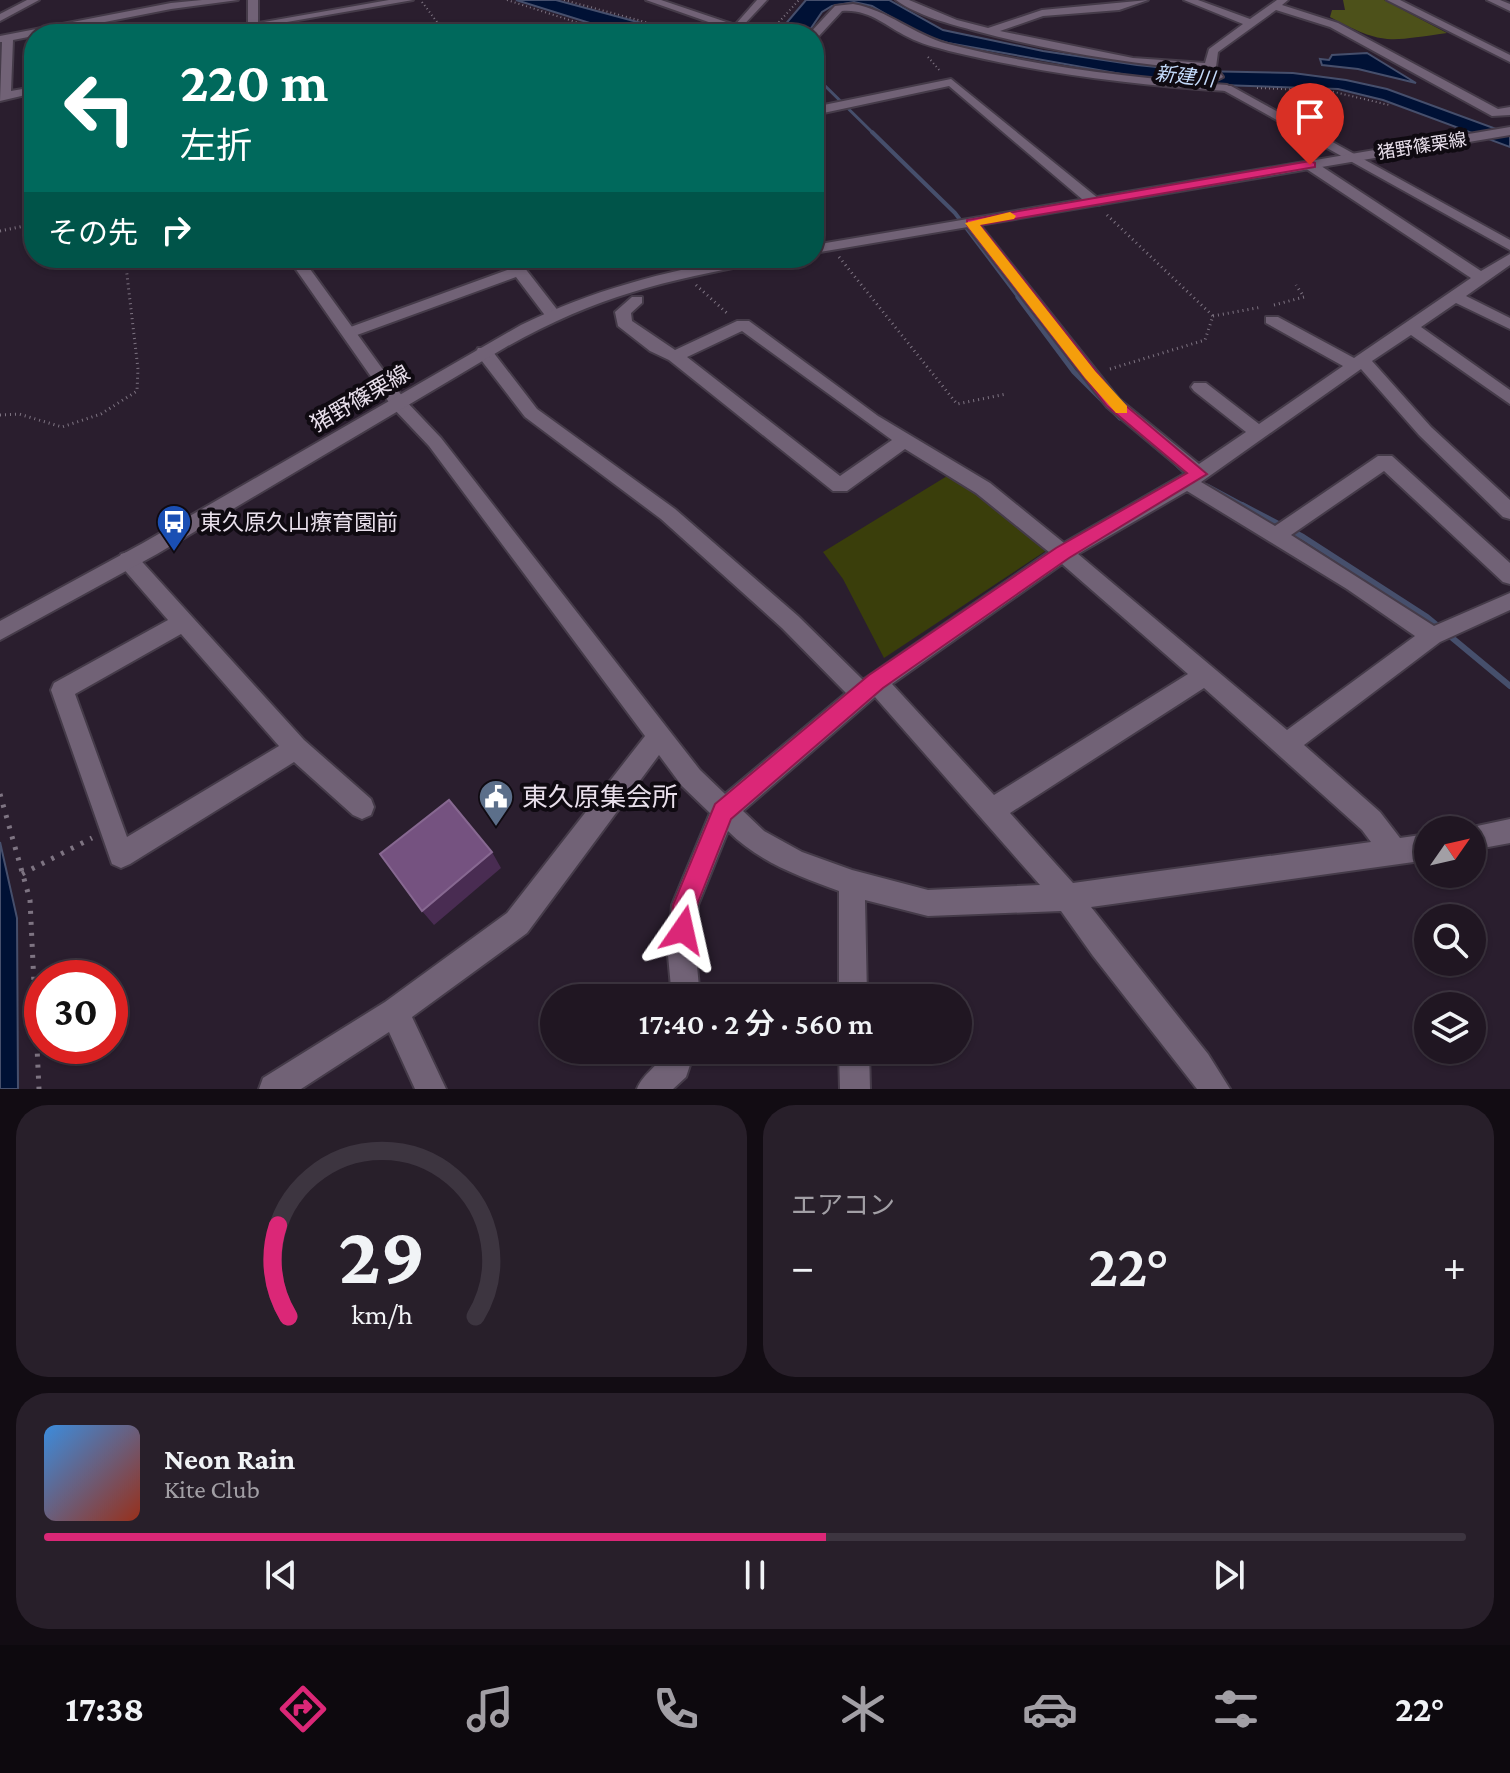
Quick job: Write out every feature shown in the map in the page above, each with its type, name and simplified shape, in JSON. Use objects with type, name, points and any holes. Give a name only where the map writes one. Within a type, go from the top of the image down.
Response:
[{"type":"street","points":[[0,18],[34,0]]},
{"type":"street","points":[[97,24],[233,0]]},
{"type":"street","points":[[252,24],[253,0]]},
{"type":"street","points":[[311,0],[316,15]]},
{"type":"street","points":[[268,23],[408,0]]},
{"type":"street","points":[[651,0],[722,24]]},
{"type":"street","points":[[741,24],[762,0]]},
{"type":"street","points":[[901,0],[953,22],[987,32],[1133,61],[1210,67]]},
{"type":"street","points":[[987,32],[1042,13],[1119,7],[1143,0]]},
{"type":"street","points":[[1189,0],[1250,23]]},
{"type":"street","points":[[1392,0],[1510,59]]},
{"type":"street","points":[[1492,0],[1510,8]]},
{"type":"street","points":[[1510,111],[1496,113],[1334,25],[1278,3],[1213,51],[1209,58],[1210,67],[1227,88],[1510,246]]},
{"type":"street","points":[[824,24],[839,8],[865,7],[924,41],[1090,74],[1227,88]]},
{"type":"street","points":[[24,35],[4,38],[2,96],[24,92]]},
{"type":"street","points":[[824,109],[951,82],[1094,202]]},
{"type":"street","name":"猪野篠栗線","points":[[824,247],[1510,131]]},
{"type":"street","points":[[1310,165],[1482,278]]},
{"type":"street","points":[[971,223],[1113,403],[1193,478],[1432,636]]},
{"type":"street","points":[[685,984],[682,955],[685,905],[723,812],[869,687],[1063,553],[1193,478],[1510,258]]},
{"type":"street","points":[[303,268],[351,332],[399,404],[435,442],[658,738],[723,812],[755,840],[795,862],[852,883],[928,903],[1068,897],[1414,850]]},
{"type":"street","points":[[351,332],[507,268]]},
{"type":"street","points":[[516,268],[553,315]]},
{"type":"street","name":"猪野篠栗線","points":[[0,631],[82,588],[484,352],[553,315],[609,292],[707,268]]},
{"type":"street","points":[[1457,297],[1510,324]]},
{"type":"street","points":[[637,300],[623,312],[624,323],[656,347],[675,356],[840,486],[905,440]]},
{"type":"street","points":[[1272,320],[1359,364],[1510,512]]},
{"type":"street","points":[[675,356],[743,324],[872,420],[983,488],[1286,744],[1371,821],[1395,853]]},
{"type":"street","points":[[1412,328],[1510,398]]},
{"type":"street","points":[[484,352],[531,413],[668,514],[869,687],[991,811],[1068,897],[1092,936],[1184,1043],[1215,1089]]},
{"type":"street","points":[[1200,387],[1259,433]]},
{"type":"street","points":[[1276,535],[1385,461],[1431,500],[1510,576]]},
{"type":"street","points":[[128,560],[296,748],[362,807]]},
{"type":"street","points":[[1286,744],[1432,636],[1510,601]]},
{"type":"street","points":[[183,622],[62,690],[121,855],[296,748]]},
{"type":"street","points":[[991,811],[1205,675]]},
{"type":"street","points":[[274,1089],[395,1012],[517,923],[658,738]]},
{"type":"street","points":[[1486,835],[1510,831]]},
{"type":"street","points":[[852,883],[853,984]]},
{"type":"street","points":[[395,1012],[431,1089]]},
{"type":"street","points":[[652,1089],[676,1064]]},
{"type":"street","points":[[854,1064],[855,1089]]},
{"type":"path","points":[[421,0],[439,24]]},
{"type":"path","points":[[507,0],[582,24]]},
{"type":"path","points":[[564,0],[653,24]]},
{"type":"path","points":[[777,24],[799,0]]},
{"type":"path","points":[[924,41],[920,48],[951,82]]},
{"type":"path","points":[[1227,88],[1330,91],[1389,105]]},
{"type":"path","points":[[1090,375],[1205,340],[1213,316],[1094,202]]},
{"type":"path","points":[[0,231],[24,226]]},
{"type":"path","points":[[830,246],[957,404],[1006,394]]},
{"type":"path","points":[[0,415],[19,414],[62,427],[101,414],[137,391],[138,369],[126,268]]},
{"type":"path","points":[[684,272],[720,310],[743,324]]},
{"type":"path","points":[[0,794],[30,900],[39,1089]]},
{"type":"path","points":[[22,874],[112,828]]},
{"type":"green space","points":[[1343,0],[1384,0],[1447,33],[1398,39],[1375,37],[1330,17],[1332,10],[1345,10]]},
{"type":"green space","points":[[952,473],[1050,548],[884,658],[843,579],[823,552]]},
{"type":"water","points":[[516,0],[556,0],[645,24],[593,24]]},
{"type":"water","name":"新建川","points":[[806,0],[889,0],[943,30],[1043,51],[1196,71],[1293,73],[1387,89],[1510,134],[1510,147],[1383,100],[1338,89],[1192,84],[1149,79],[948,43],[923,36],[872,6],[854,2],[832,6],[822,12],[814,24],[786,24]]},
{"type":"water","points":[[1367,53],[1416,83],[1358,69],[1322,65],[1320,59],[1329,60],[1332,55]]},
{"type":"water","points":[[0,842],[17,918],[18,1089],[0,1089]]},
{"type":"building","points":[[449,800],[492,852],[422,911],[380,854]]},
{"type":"waterway","points":[[824,85],[874,134]]},
{"type":"waterway","points":[[872,132],[955,213],[1020,299]]},
{"type":"waterway","points":[[1018,297],[1074,372],[1120,418]]},
{"type":"waterway","points":[[1172,460],[1190,477]]},
{"type":"waterway","points":[[1207,486],[1246,507]]},
{"type":"waterway","points":[[1242,505],[1303,537],[1427,617],[1510,686]]},
{"type":"slow traffic","points":[[1010,216],[971,223],[1090,375],[1121,409]]},
{"type":"place","name":"東久原久山療育園前","points":[[174,553]]},
{"type":"place","name":"東久原集会所","points":[[496,828]]},
{"type":"route","points":[[683,930],[685,905],[723,812],[876,682],[1063,553],[1199,474],[1113,403],[971,223],[1310,165]]}]
